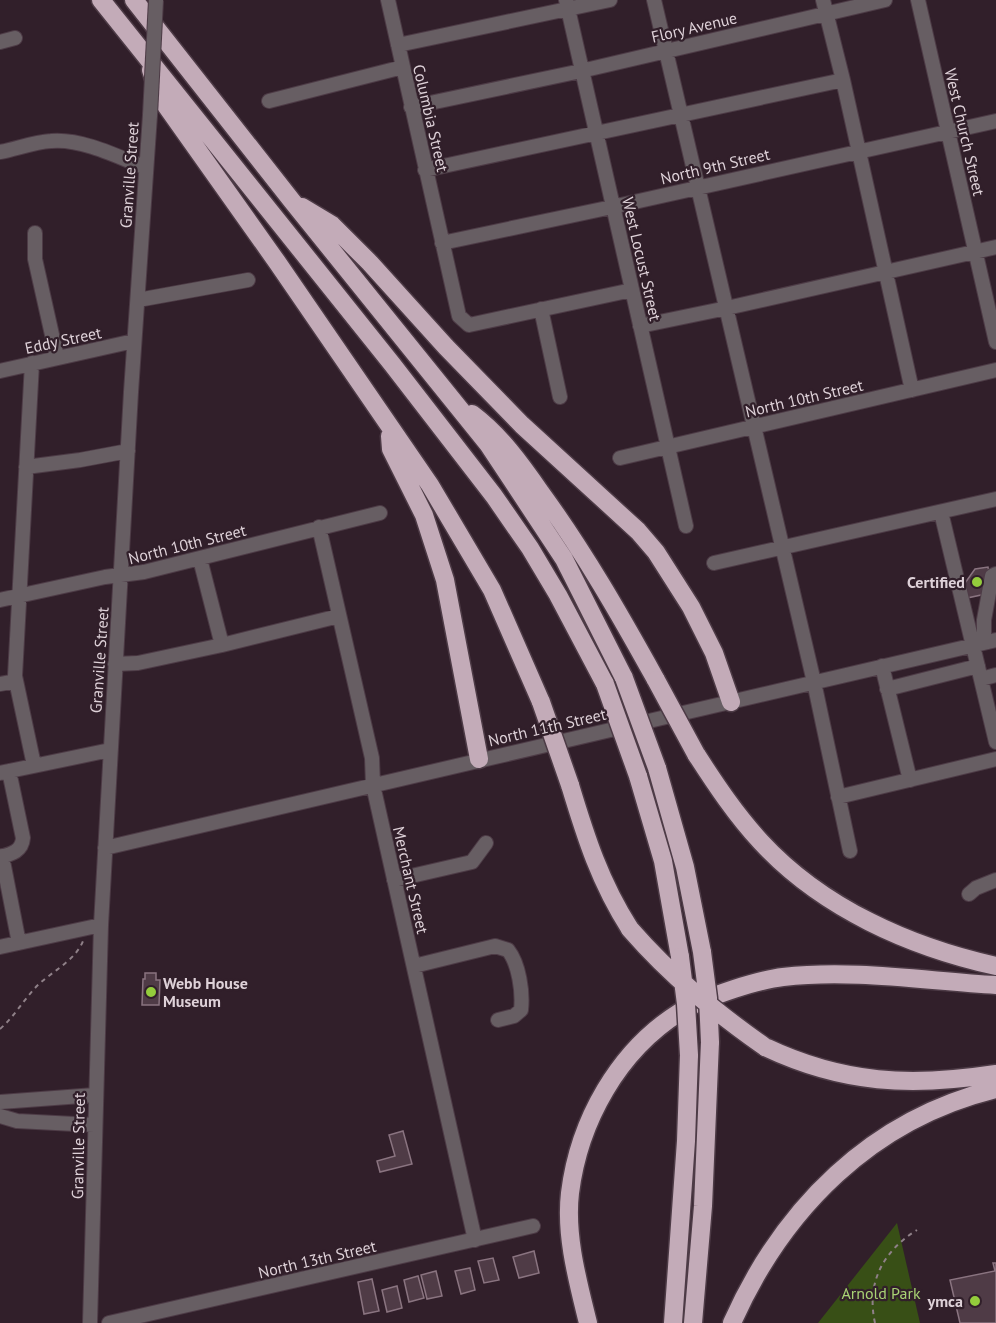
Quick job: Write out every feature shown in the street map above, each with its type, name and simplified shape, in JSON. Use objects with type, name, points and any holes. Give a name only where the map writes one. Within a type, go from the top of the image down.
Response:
[{"type":"highway","points":[[101,0],[392,364],[494,496],[530,548],[558,595],[605,684],[638,776],[663,861],[686,1004],[689,1055],[686,1141],[673,1323]]},
{"type":"highway","points":[[134,0],[488,444],[564,559],[624,678],[657,768],[685,867],[702,952],[708,998],[710,1042],[704,1206],[693,1323]]},
{"type":"highway","points":[[146,56],[160,97],[272,254],[430,485],[492,591],[541,702],[570,785],[586,841],[599,873],[630,929],[676,979],[727,1021],[765,1047],[804,1064],[837,1073],[891,1082],[924,1082],[996,1074]]},
{"type":"highway","points":[[292,201],[332,225],[522,425],[638,531],[660,559],[691,607],[714,653],[731,702]]},
{"type":"highway","points":[[448,395],[490,428],[525,469],[594,569],[696,754],[748,828],[778,859],[810,886],[845,909],[942,952],[996,966]]},
{"type":"highway","points":[[389,426],[392,449],[424,515],[445,580],[479,759]]},
{"type":"highway","points":[[588,1323],[576,1270],[570,1227],[570,1193],[579,1148],[595,1106],[614,1077],[638,1046],[660,1026],[681,1011],[714,996],[780,977],[824,974],[996,985]]},
{"type":"highway","points":[[732,1323],[743,1298],[769,1253],[789,1225],[836,1173],[876,1141],[916,1117],[979,1093],[996,1089]]},
{"type":"street","name":"Granville Street","points":[[90,1323],[101,925],[156,0]]},
{"type":"street","name":"Columbia Street","points":[[387,0],[459,316],[469,325],[541,309]]},
{"type":"street","points":[[398,45],[567,4],[610,0]]},
{"type":"street","points":[[654,0],[814,682],[850,851]]},
{"type":"street","points":[[822,0],[843,80],[912,390]]},
{"type":"street","name":"Flory Avenue","points":[[411,107],[581,71],[885,0]]},
{"type":"street","name":"West Church Street","points":[[918,0],[996,342]]},
{"type":"street","name":"West Locust Street","points":[[567,4],[686,526]]},
{"type":"street","points":[[0,42],[15,38]]},
{"type":"street","points":[[269,101],[402,67]]},
{"type":"street","points":[[425,170],[843,80]]},
{"type":"street","name":"North 9th Street","points":[[442,243],[996,121]]},
{"type":"street","points":[[0,152],[51,141],[68,141],[104,151],[146,168]]},
{"type":"street","points":[[35,233],[35,260],[57,357]]},
{"type":"street","points":[[640,326],[996,248]]},
{"type":"street","points":[[138,300],[248,280]]},
{"type":"street","points":[[560,397],[541,309],[632,290]]},
{"type":"street","name":"Eddy Street","points":[[0,371],[134,341]]},
{"type":"street","points":[[32,363],[16,681],[34,765]]},
{"type":"street","name":"North 10th Street","points":[[620,458],[996,370]]},
{"type":"street","points":[[26,467],[128,451]]},
{"type":"street","points":[[714,563],[996,499]]},
{"type":"street","points":[[941,512],[987,637]]},
{"type":"street","name":"North 10th Street","points":[[0,600],[200,559],[380,513]]},
{"type":"street","name":"Merchant Street","points":[[319,527],[372,758],[373,785],[475,1240]]},
{"type":"street","points":[[200,559],[222,645]]},
{"type":"street","points":[[996,574],[992,576],[984,620],[987,637],[979,672],[996,740]]},
{"type":"street","points":[[115,664],[138,663],[222,645],[339,616]]},
{"type":"street","name":"North 11th Street","points":[[105,848],[882,666],[987,637]]},
{"type":"street","points":[[882,666],[910,780]]},
{"type":"street","points":[[887,689],[979,672],[996,675]]},
{"type":"street","points":[[0,684],[16,681]]},
{"type":"street","points":[[19,943],[1,856],[19,849],[23,838],[5,772],[110,750]]},
{"type":"street","points":[[838,797],[995,763]]},
{"type":"street","points":[[394,880],[472,862],[486,843]]},
{"type":"street","points":[[969,894],[976,888],[996,880]]},
{"type":"street","points":[[0,947],[101,925]]},
{"type":"street","points":[[414,966],[495,946],[508,950],[515,964],[522,1002],[521,1010],[514,1016],[498,1020]]},
{"type":"street","points":[[0,1102],[95,1095]]},
{"type":"street","points":[[0,1116],[17,1121],[94,1125]]},
{"type":"street","name":"North 13th Street","points":[[109,1323],[533,1226]]},
{"type":"path","points":[[0,1029],[13,1018],[26,998],[40,983],[67,962],[83,943],[84,929]]},
{"type":"path","points":[[875,1323],[872,1300],[876,1280],[885,1257],[895,1245],[917,1230]]},
{"type":"green space","name":"Arnold Park","points":[[897,1223],[920,1323],[818,1323]]},
{"type":"building","name":"Certified","points":[[988,567],[990,579],[981,595],[967,598],[965,583],[975,569]]},
{"type":"building","name":"Webb House Museum","points":[[145,973],[156,973],[156,980],[160,980],[159,1005],[142,1005]]},
{"type":"building","points":[[403,1131],[412,1164],[380,1172],[377,1161],[395,1156],[389,1135]]},
{"type":"building","points":[[534,1251],[539,1273],[519,1278],[513,1257]]},
{"type":"building","points":[[493,1258],[499,1280],[484,1283],[478,1261]]},
{"type":"building","name":"ymca","points":[[993,1263],[996,1263],[996,1323],[960,1323],[950,1280],[995,1271]]},
{"type":"building","points":[[470,1268],[475,1290],[461,1294],[455,1271]]},
{"type":"building","points":[[436,1271],[442,1296],[427,1299],[421,1275]]},
{"type":"building","points":[[418,1276],[424,1298],[409,1302],[404,1280]]},
{"type":"building","points":[[372,1279],[379,1311],[364,1314],[358,1282]]},
{"type":"building","points":[[397,1286],[402,1308],[387,1312],[382,1290]]},
{"type":"place","name":"Certified","points":[[977,582]]},
{"type":"place","name":"Webb House Museum","points":[[151,992]]},
{"type":"place","name":"ymca","points":[[975,1301]]}]
